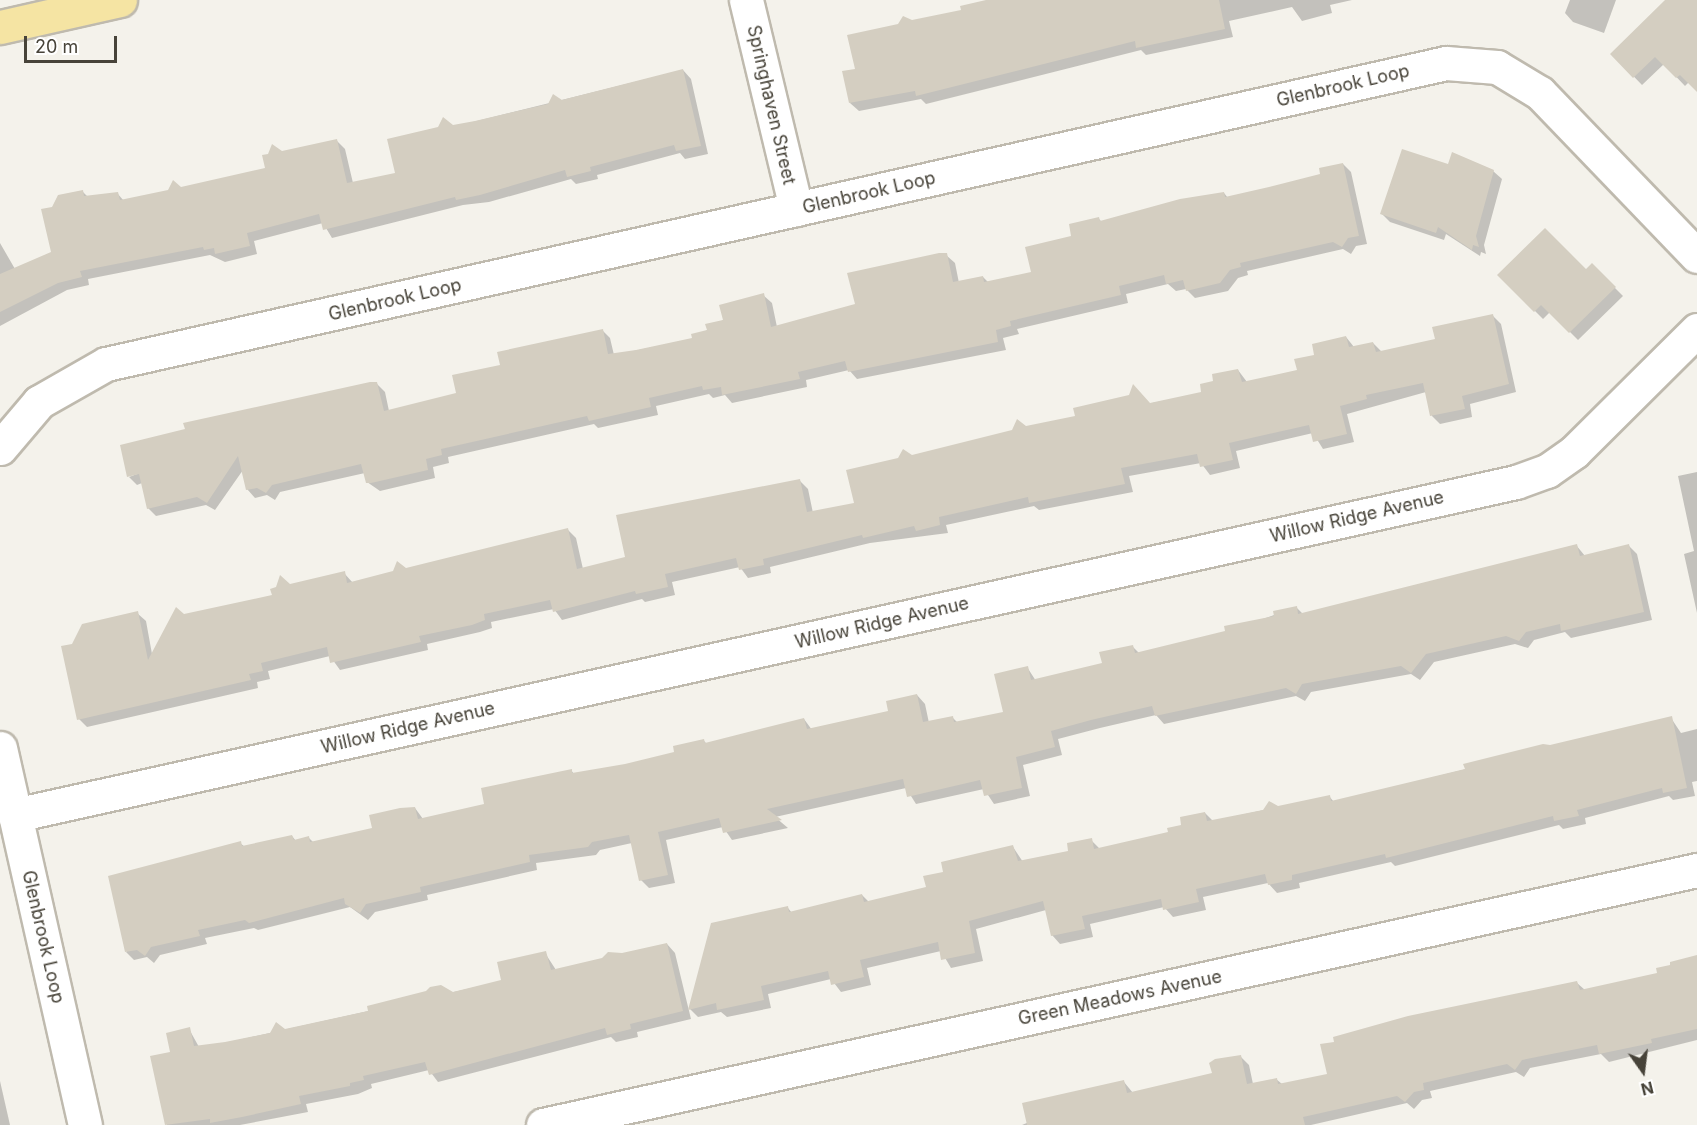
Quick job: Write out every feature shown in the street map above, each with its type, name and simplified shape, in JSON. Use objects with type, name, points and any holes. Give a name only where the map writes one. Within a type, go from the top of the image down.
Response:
[{"type":"main road","points":[[0,27],[120,0]]},
{"type":"street","name":"Springhaven Street","points":[[746,0],[795,209]]},
{"type":"street","name":"Glenbrook Loop","points":[[0,448],[39,402],[106,364],[1446,63],[1497,68],[1540,93],[1697,256]]},
{"type":"street","name":"Willow Ridge Avenue","points":[[15,815],[1516,482],[1547,471],[1574,452],[1697,330]]},
{"type":"street","name":"Glenbrook Loop","points":[[0,748],[85,1125]]},
{"type":"street","name":"Green Meadows Avenue","points":[[543,1125],[1697,870]]},
{"type":"building","points":[[986,0],[1219,0],[1225,29],[1136,48],[1135,41],[916,96],[915,91],[849,103],[842,71],[855,69],[847,35],[898,24],[903,16],[912,20],[961,10],[960,6]]},
{"type":"building","points":[[1665,0],[1697,0],[1697,92],[1680,75],[1676,78],[1655,57],[1633,78],[1610,54]]},
{"type":"building","points":[[683,69],[701,146],[676,151],[674,145],[590,167],[591,171],[567,177],[565,170],[480,195],[456,200],[455,197],[323,230],[319,214],[247,233],[250,246],[215,254],[214,248],[204,250],[203,247],[80,271],[82,277],[58,283],[0,312],[0,274],[51,252],[41,209],[52,207],[58,195],[83,190],[84,196],[118,192],[120,200],[168,190],[173,180],[181,187],[265,168],[262,155],[268,154],[272,144],[282,151],[337,139],[347,183],[395,173],[387,139],[438,127],[443,117],[453,125],[475,121],[548,104],[553,94],[562,100]]},
{"type":"building","points":[[1402,149],[1448,164],[1452,152],[1494,170],[1476,236],[1479,247],[1473,245],[1472,250],[1438,227],[1436,233],[1380,214]]},
{"type":"building","points":[[1343,163],[1359,236],[1348,238],[1342,247],[1333,242],[1240,263],[1241,267],[1230,270],[1220,283],[1186,291],[1183,280],[1166,284],[1164,275],[1119,286],[1121,295],[1010,321],[1011,326],[996,330],[998,342],[848,372],[845,361],[798,372],[800,379],[722,395],[721,387],[703,390],[702,386],[649,398],[651,407],[589,421],[587,416],[441,449],[442,455],[426,459],[428,470],[371,483],[366,483],[361,464],[272,485],[266,493],[257,488],[246,490],[238,456],[207,503],[197,497],[147,509],[139,474],[127,477],[120,445],[185,429],[183,423],[370,382],[377,382],[384,411],[456,393],[452,375],[500,365],[497,352],[603,329],[608,354],[692,338],[691,334],[707,330],[705,324],[723,320],[719,305],[764,293],[771,327],[855,304],[847,273],[939,253],[947,253],[953,282],[983,276],[984,282],[1031,272],[1025,247],[1071,236],[1069,224],[1099,217],[1100,221],[1180,199],[1224,192],[1225,197],[1320,174],[1319,168]]},
{"type":"building","points":[[1545,228],[1586,269],[1592,263],[1616,287],[1569,333],[1541,305],[1534,312],[1497,275]]},
{"type":"building","points":[[1493,314],[1509,384],[1462,396],[1465,409],[1430,416],[1423,383],[1366,395],[1367,399],[1340,406],[1347,434],[1313,442],[1309,425],[1229,443],[1233,460],[1200,467],[1197,454],[1121,468],[1125,484],[1029,503],[1028,497],[939,517],[940,525],[916,531],[914,526],[863,538],[862,535],[763,559],[764,565],[739,570],[736,558],[665,574],[668,587],[636,594],[635,591],[553,612],[550,600],[484,614],[485,620],[472,625],[419,636],[421,642],[330,663],[327,647],[261,663],[263,671],[249,674],[251,680],[77,720],[61,646],[72,644],[82,624],[138,611],[148,660],[176,607],[184,614],[272,595],[270,589],[276,587],[280,575],[290,584],[345,571],[347,583],[393,571],[397,561],[406,568],[568,528],[577,569],[625,557],[616,515],[800,479],[807,512],[854,503],[846,470],[898,458],[903,449],[912,455],[1012,430],[1017,419],[1026,426],[1075,416],[1073,408],[1129,395],[1133,384],[1150,403],[1201,392],[1200,384],[1213,381],[1212,374],[1238,369],[1242,382],[1297,370],[1294,359],[1314,355],[1312,344],[1346,336],[1349,347],[1373,342],[1376,352],[1435,339],[1432,327]]},
{"type":"building","points":[[1577,544],[1580,556],[1629,544],[1644,612],[1561,631],[1560,624],[1526,632],[1519,641],[1506,636],[1426,654],[1411,673],[1401,666],[1302,684],[1296,694],[1286,688],[1155,716],[1152,706],[1051,731],[1055,747],[1016,757],[1022,788],[984,796],[980,780],[907,797],[903,779],[767,809],[782,820],[723,833],[719,818],[658,832],[668,875],[639,881],[629,835],[592,842],[588,847],[529,855],[530,862],[420,887],[421,892],[366,904],[360,913],[345,904],[344,898],[249,923],[245,920],[198,930],[200,936],[151,947],[145,956],[137,950],[125,952],[108,876],[241,841],[242,846],[292,835],[294,840],[309,836],[310,842],[372,828],[369,815],[400,808],[415,807],[418,819],[484,804],[481,788],[572,769],[572,773],[625,764],[674,752],[673,746],[704,739],[705,743],[804,718],[807,729],[888,711],[886,701],[917,694],[923,722],[953,716],[954,722],[1003,712],[994,674],[1028,666],[1031,680],[1102,663],[1099,652],[1133,645],[1135,653],[1225,631],[1224,626],[1274,616],[1273,611],[1297,606],[1298,614]]},
{"type":"building","points":[[1672,716],[1687,788],[1663,793],[1662,788],[1577,810],[1579,816],[1554,821],[1553,816],[1386,858],[1385,854],[1292,875],[1292,880],[1268,885],[1265,874],[1196,889],[1199,902],[1163,910],[1161,899],[1082,916],[1085,929],[1051,936],[1043,901],[969,921],[975,953],[941,960],[938,942],[860,960],[864,977],[831,985],[828,971],[761,986],[764,1000],[717,1010],[716,1003],[688,1010],[711,923],[788,906],[789,912],[862,894],[864,902],[926,887],[923,876],[943,872],[941,862],[1013,845],[1018,861],[1068,851],[1067,843],[1092,838],[1094,849],[1168,832],[1167,828],[1181,825],[1180,817],[1205,812],[1207,821],[1263,810],[1269,801],[1278,806],[1330,795],[1331,801],[1465,769],[1463,764],[1543,744],[1550,745]]},
{"type":"building","points":[[667,943],[683,1011],[630,1024],[631,1029],[607,1035],[605,1028],[429,1075],[425,1062],[363,1076],[364,1080],[350,1083],[350,1086],[299,1096],[301,1104],[242,1117],[210,1123],[210,1119],[165,1125],[150,1056],[170,1052],[166,1033],[190,1027],[194,1046],[225,1042],[270,1033],[276,1022],[285,1029],[368,1011],[367,1006],[426,991],[430,987],[441,985],[453,992],[501,980],[497,962],[546,951],[551,970],[602,958],[608,952],[622,953]]},
{"type":"building","points":[[1697,955],[1697,1029],[1651,1039],[1652,1043],[1599,1054],[1597,1045],[1522,1060],[1515,1070],[1507,1064],[1423,1083],[1424,1090],[1414,1092],[1405,1102],[1397,1096],[1303,1117],[1305,1125],[1027,1125],[1022,1103],[1124,1080],[1127,1093],[1212,1073],[1209,1063],[1215,1059],[1241,1055],[1247,1084],[1277,1078],[1278,1084],[1327,1074],[1320,1044],[1334,1042],[1333,1037],[1408,1016],[1577,981],[1580,990],[1657,973],[1656,968]]}]
